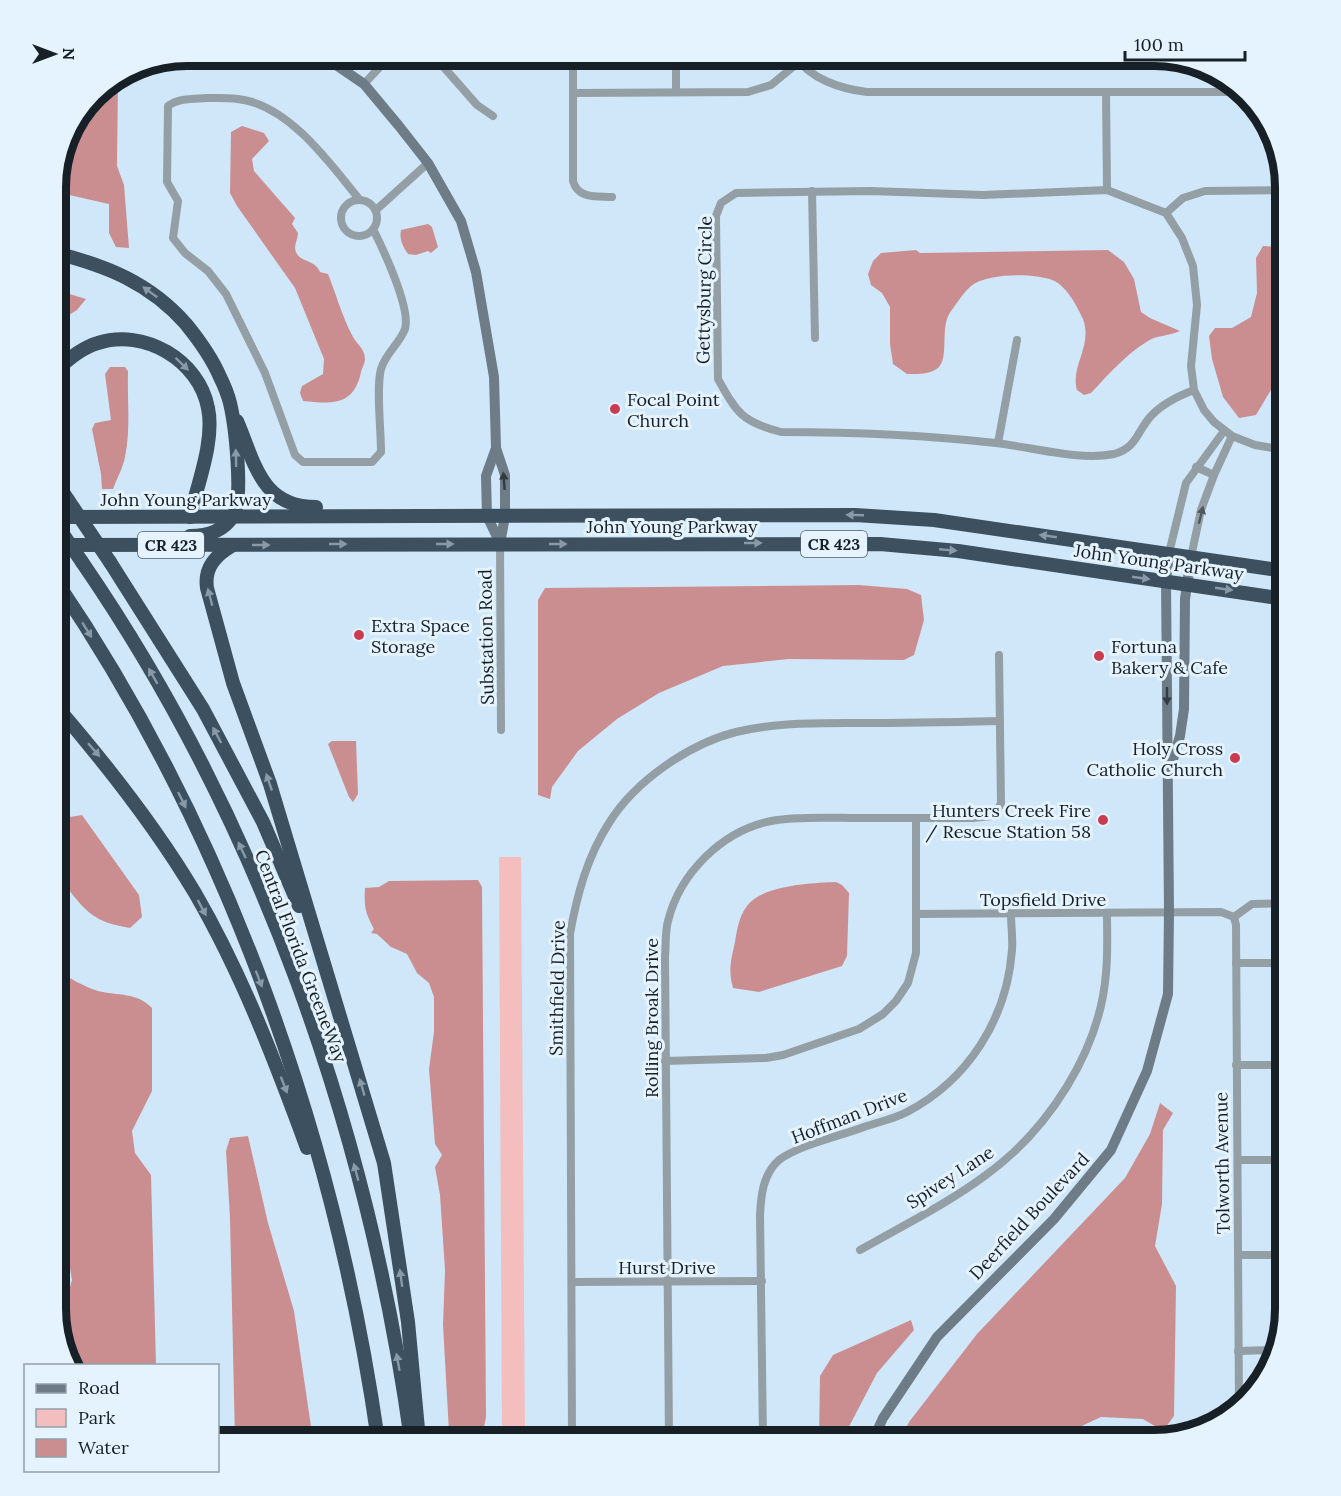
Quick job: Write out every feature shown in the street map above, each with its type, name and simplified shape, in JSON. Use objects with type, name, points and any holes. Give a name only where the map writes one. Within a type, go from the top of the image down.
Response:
[{"type":"highway","points":[[66,256],[116,272],[146,290],[185,323],[220,377],[266,486],[285,502],[302,507],[405,507],[443,516]]},
{"type":"highway","points":[[66,362],[84,349],[112,340],[128,339],[151,345],[173,355],[186,366],[205,395],[210,421],[209,435],[190,517]]},
{"type":"highway","points":[[66,536],[205,536],[216,533],[233,516],[236,506],[236,447],[229,402]]},
{"type":"highway","points":[[66,497],[203,709],[263,822],[323,962]]},
{"type":"highway","name":"John Young Parkway","points":[[66,517],[855,515],[934,520],[1275,569]]},
{"type":"highway","points":[[66,525],[110,525],[138,517]]},
{"type":"highway","name":"Central Florida GreeneWay","points":[[66,539],[147,665],[204,771],[246,860],[295,981],[334,1096],[372,1234],[391,1320],[409,1430]]},
{"type":"highway","name":"John Young Parkway","points":[[66,545],[880,544],[958,551],[1275,597]]},
{"type":"highway","points":[[233,545],[211,563],[206,577],[207,588],[233,683],[270,784],[384,1163],[408,1322],[418,1430]]},
{"type":"highway","points":[[66,597],[140,718],[184,805],[234,914],[279,1033],[306,1116],[340,1241],[376,1430]]},
{"type":"highway","points":[[66,718],[148,820],[195,893],[233,966],[262,1029],[311,1159],[335,1236],[358,1326]]},
{"type":"street","points":[[338,66],[364,84],[428,163],[460,221],[476,272],[494,377],[496,447],[505,475],[505,516],[500,544]]},
{"type":"street","points":[[364,84],[381,66]]},
{"type":"street","points":[[443,66],[477,105],[493,116]]},
{"type":"street","points":[[573,66],[573,181],[575,189],[586,195],[612,197]]},
{"type":"street","points":[[675,66],[676,92]]},
{"type":"street","points":[[573,93],[748,92],[760,90],[780,78],[791,66]]},
{"type":"street","points":[[806,66],[829,83],[850,90],[867,92],[1229,92]]},
{"type":"street","points":[[1106,92],[1107,190]]},
{"type":"street","points":[[360,200],[323,154],[300,131],[274,112],[246,100],[225,98],[176,100],[168,106],[167,182],[178,201],[173,238],[185,254],[208,271],[226,294],[264,373],[295,455],[303,462],[372,462],[381,452],[379,380],[381,367],[405,328],[404,303],[373,229]]},
{"type":"street","points":[[376,210],[428,163]]},
{"type":"street","name":"Gettysburg Circle","points":[[1166,213],[1107,190],[983,195],[812,191],[736,194],[722,203],[716,216],[718,379],[744,418],[761,427],[781,432],[867,432],[998,443],[1092,457],[1130,448],[1151,417],[1171,399],[1194,390]]},
{"type":"street","points":[[1275,190],[1205,190],[1183,198],[1166,213],[1182,238],[1193,266],[1197,305],[1191,366],[1194,390],[1204,410],[1224,431],[1255,445],[1275,448]]},
{"type":"street","points":[[812,191],[815,338]]},
{"type":"street","points":[[360,200],[369,203],[376,210],[377,220],[369,233],[351,234],[343,225],[342,213],[348,203],[360,200]]},
{"type":"street","points":[[998,443],[1017,340]]},
{"type":"street","points":[[1169,553],[1186,483],[1224,431]]},
{"type":"street","points":[[1191,557],[1202,510],[1214,475],[1232,436]]},
{"type":"street","points":[[496,447],[486,476],[487,516],[500,544]]},
{"type":"street","points":[[1196,467],[1214,475]]},
{"type":"street","name":"Substation Road","points":[[500,544],[501,730]]},
{"type":"street","name":"Deerfield Boulevard","points":[[878,1430],[883,1418],[937,1337],[1054,1219],[1111,1150],[1148,1071],[1168,993],[1166,582],[1169,553]]},
{"type":"street","name":"Deerfield Boulevard","points":[[1168,775],[1180,736],[1184,709],[1186,584],[1191,557]]},
{"type":"street","points":[[999,655],[1000,721]]},
{"type":"street","name":"Rolling Broak Drive","points":[[669,1430],[665,957],[667,923],[675,898],[687,878],[708,854],[726,840],[751,827],[772,821],[823,818],[992,816],[1001,804],[1000,721]]},
{"type":"street","name":"Smithfield Drive","points":[[572,1430],[570,934],[576,897],[589,861],[609,822],[632,795],[662,768],[695,748],[734,733],[769,726],[807,723],[1000,721]]},
{"type":"street","points":[[665,1061],[766,1058],[783,1055],[859,1029],[883,1014],[896,1001],[908,983],[916,953],[915,818]]},
{"type":"street","points":[[1234,917],[1252,904],[1275,903]]},
{"type":"street","name":"Topsfield Drive","points":[[916,914],[1221,912],[1234,917]]},
{"type":"street","name":"Hoffman Drive","points":[[763,1430],[761,1205],[766,1177],[779,1161],[806,1146],[905,1113],[942,1089],[960,1072],[991,1029],[1002,1002],[1012,950],[1011,914]]},
{"type":"street","name":"Spivey Lane","points":[[860,1250],[985,1176],[1032,1134],[1053,1108],[1071,1080],[1087,1046],[1097,1016],[1106,974],[1107,914]]},
{"type":"street","name":"Tolworth Avenue","points":[[1234,917],[1236,925],[1239,1396]]},
{"type":"street","points":[[1236,963],[1275,963]]},
{"type":"street","points":[[1236,1065],[1275,1065]]},
{"type":"street","points":[[1238,1160],[1275,1160]]},
{"type":"street","points":[[1238,1255],[1275,1255]]},
{"type":"street","name":"Hurst Drive","points":[[572,1282],[762,1281]]},
{"type":"street","points":[[1238,1351],[1268,1350]]},
{"type":"green space","points":[[499,857],[521,857],[525,1430],[502,1430]]},
{"type":"water","points":[[118,88],[117,166],[124,185],[129,248],[116,247],[109,233],[109,204],[66,194],[66,179],[70,156],[82,126],[101,101]]},
{"type":"water","points":[[242,126],[264,133],[269,141],[252,159],[254,171],[295,218],[292,224],[298,233],[296,253],[318,268],[320,272],[328,274],[348,328],[364,352],[365,361],[358,383],[347,397],[340,400],[323,403],[303,401],[300,393],[302,386],[323,374],[324,359],[295,288],[230,193],[231,132]]},
{"type":"water","points":[[428,224],[432,227],[438,247],[431,253],[428,251],[416,255],[408,254],[402,243],[401,230]]},
{"type":"water","points":[[1263,246],[1275,247],[1275,383],[1256,415],[1239,418],[1223,397],[1212,359],[1209,336],[1215,328],[1232,328],[1251,317],[1257,293],[1256,258]]},
{"type":"water","points":[[916,250],[920,253],[1108,250],[1124,262],[1134,279],[1141,312],[1180,331],[1152,339],[1140,346],[1091,393],[1084,395],[1077,390],[1076,373],[1084,347],[1085,329],[1078,308],[1070,296],[1062,286],[1052,280],[1023,275],[999,277],[971,286],[951,311],[947,318],[942,363],[938,368],[927,373],[907,374],[893,364],[890,344],[890,307],[882,293],[871,285],[868,274],[873,261],[881,253]]},
{"type":"water","points":[[66,293],[86,299],[77,310],[66,317]]},
{"type":"water","points":[[110,367],[125,367],[128,371],[128,436],[124,461],[113,489],[102,489],[92,429],[95,423],[111,420],[105,374]]},
{"type":"water","points":[[859,585],[907,589],[921,595],[924,620],[914,655],[904,660],[789,659],[723,666],[659,693],[617,719],[578,751],[552,787],[550,799],[538,795],[538,600],[545,588]]},
{"type":"water","points":[[332,741],[356,741],[358,794],[353,802],[328,744]]},
{"type":"water","points":[[82,815],[139,895],[142,917],[130,928],[108,923],[92,915],[66,886],[70,817]]},
{"type":"water","points":[[478,880],[482,887],[486,1417],[483,1430],[449,1430],[443,1325],[445,1270],[440,1195],[435,1167],[442,1155],[435,1144],[429,1069],[434,1032],[434,997],[429,983],[417,973],[407,954],[391,947],[377,934],[371,933],[374,929],[366,909],[365,888],[379,887],[389,881]]},
{"type":"water","points":[[836,882],[849,893],[847,956],[842,966],[759,992],[733,988],[731,960],[739,923],[747,906],[754,899],[775,889],[801,884]]},
{"type":"water","points":[[66,975],[98,991],[140,999],[152,1008],[152,1091],[132,1131],[135,1153],[151,1175],[156,1364],[79,1364],[72,1348],[66,1317],[66,1301],[72,1280],[66,1246]]},
{"type":"water","points":[[1160,1103],[1173,1113],[1163,1130],[1162,1204],[1155,1246],[1176,1286],[1174,1416],[1164,1429],[1143,1419],[1101,1417],[1073,1430],[905,1430],[977,1334],[1125,1178],[1150,1134]]},
{"type":"water","points":[[248,1136],[268,1223],[294,1311],[312,1430],[235,1430],[230,1218],[226,1151],[230,1138]]},
{"type":"water","points":[[911,1320],[914,1330],[877,1373],[847,1430],[819,1430],[820,1376],[833,1355]]},
{"type":"place","name":"Focal Point Church","points":[[615,409]]},
{"type":"place","name":"Extra Space Storage","points":[[359,635]]},
{"type":"place","name":"Fortuna Bakery & Cafe","points":[[1099,656]]},
{"type":"place","name":"Holy Cross Catholic Church","points":[[1235,758]]},
{"type":"place","name":"Hunters Creek Fire / Rescue Station 58","points":[[1103,820]]}]
